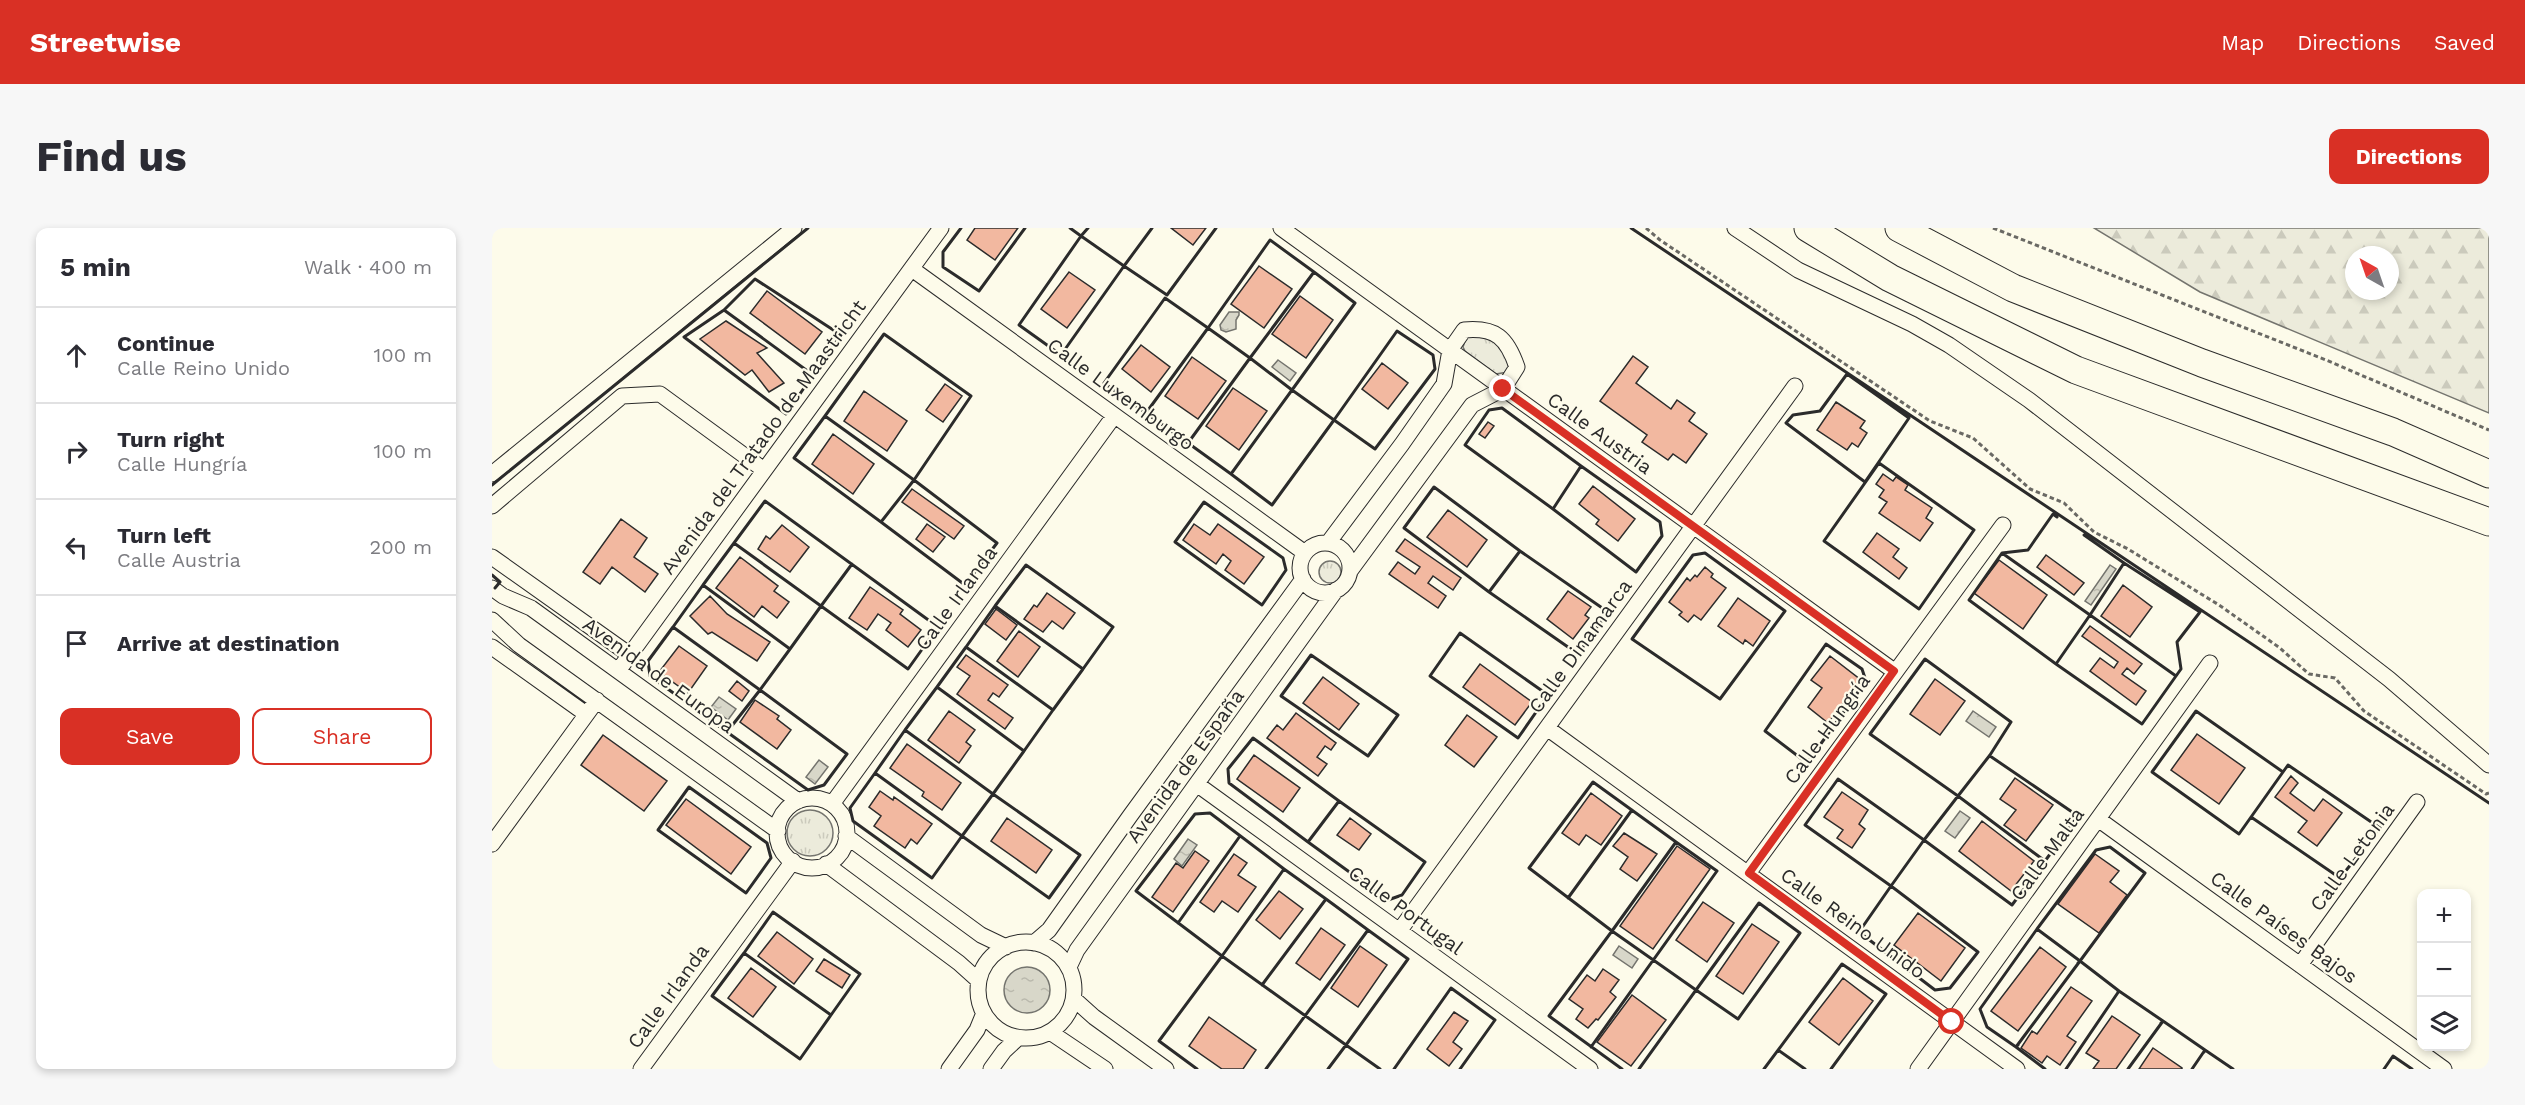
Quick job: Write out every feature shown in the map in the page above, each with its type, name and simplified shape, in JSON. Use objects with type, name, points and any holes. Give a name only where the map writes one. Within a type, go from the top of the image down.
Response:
[{"type":"highway","points":[[1808,228],[1890,278],[2076,370],[2217,432],[2427,511],[2484,537],[2489,542]]},
{"type":"highway","points":[[1899,228],[2013,288],[2202,363],[2393,432],[2489,474]]},
{"type":"highway","points":[[2076,370],[2489,522]]},
{"type":"street","points":[[492,474],[794,228]]},
{"type":"street","name":"Avenida del Tratado de Maastricht","points":[[618,671],[941,228]]},
{"type":"street","name":"Calle Austria","points":[[1281,228],[1894,671]]},
{"type":"street","points":[[1735,228],[1798,270],[1912,324],[1948,345],[2029,400],[2389,679],[2489,765]]},
{"type":"street","name":"Calle Luxemburgo","points":[[912,269],[1305,553]]},
{"type":"street","points":[[1328,543],[1444,384],[1450,350],[1464,330],[1482,329],[1497,335],[1510,348],[1517,367],[1503,389],[1472,405],[1350,571]]},
{"type":"street","name":"Calle Dinamarca","points":[[1400,930],[1795,386]]},
{"type":"street","points":[[492,507],[622,396],[660,394],[764,470]]},
{"type":"street","name":"Calle Irlanda","points":[[832,804],[1113,416]]},
{"type":"street","name":"Calle Hungría","points":[[1749,873],[2002,525]]},
{"type":"street","points":[[1321,542],[1328,543],[1334,543],[1345,551],[1351,563],[1350,577],[1342,588],[1330,593],[1317,592],[1305,584],[1300,572],[1301,559],[1309,548],[1321,542]]},
{"type":"street","points":[[492,557],[630,655]]},
{"type":"street","name":"Avenida de España","points":[[1034,943],[1049,930],[1303,579]]},
{"type":"street","name":"Avenida de Europa","points":[[492,588],[503,596],[531,608],[798,801]]},
{"type":"street","name":"Avenida de España","points":[[1069,967],[1077,950],[1198,785],[1336,590]]},
{"type":"street","points":[[492,620],[519,645],[778,831]]},
{"type":"street","points":[[492,647],[586,714]]},
{"type":"street","name":"Calle Malta","points":[[1918,1069],[2210,663]]},
{"type":"street","points":[[492,844],[597,700]]},
{"type":"street","name":"Calle Reino Unido","points":[[1547,728],[2017,1069]]},
{"type":"street","name":"Calle Portugal","points":[[1198,785],[1590,1069]]},
{"type":"street","points":[[806,798],[825,799],[832,804],[840,810],[847,826],[846,845],[835,860],[818,868],[800,866],[785,856],[777,839],[779,821],[789,805],[806,798]]},
{"type":"street","name":"Calle Letonia","points":[[2300,964],[2417,802]]},
{"type":"street","name":"Calle Países Bajos","points":[[2098,819],[2444,1069]]},
{"type":"street","points":[[846,836],[981,935],[1006,947]]},
{"type":"street","name":"Calle Irlanda","points":[[641,1069],[793,861]]},
{"type":"street","points":[[826,864],[959,963],[979,981]]},
{"type":"street","points":[[1018,942],[1034,943],[1044,944],[1065,958],[1075,982],[1073,1007],[1058,1028],[1050,1032],[1035,1039],[1010,1037],[988,1022],[978,999],[980,973],[995,952],[1018,942]]},
{"type":"street","points":[[1074,999],[1094,1017],[1166,1069]]},
{"type":"street","points":[[949,1069],[977,1030],[984,1013]]},
{"type":"street","points":[[1050,1032],[1105,1069]]},
{"type":"street","points":[[991,1069],[1004,1051],[1018,1038]]},
{"type":"path","points":[[1646,228],[1660,240],[1930,421],[1973,438],[2030,489],[2064,503],[2094,532],[2128,549],[2219,605],[2280,648],[2309,674],[2335,678],[2364,711],[2486,794],[2489,793]]},
{"type":"path","points":[[1993,228],[2326,360],[2489,430]]},
{"type":"green space","points":[[2094,228],[2489,228],[2489,413],[2200,292]]},
{"type":"green space","points":[[1474,335],[1482,336],[1500,346],[1507,357],[1508,372],[1496,374],[1465,351],[1463,347],[1466,338]]},
{"type":"green space","points":[[1330,561],[1338,564],[1341,572],[1338,580],[1330,583],[1322,580],[1319,572],[1322,564]]},
{"type":"green space","points":[[810,810],[826,817],[833,833],[826,849],[810,856],[794,849],[787,833],[794,817]]},
{"type":"water","points":[[1229,312],[1239,312],[1239,315],[1236,320],[1236,329],[1226,332],[1221,330],[1220,325]]},
{"type":"water","points":[[1278,360],[1296,373],[1290,381],[1272,367]]},
{"type":"water","points":[[2110,565],[2116,569],[2091,605],[2085,601]]},
{"type":"water","points":[[719,697],[736,709],[728,720],[711,707]]},
{"type":"water","points":[[1973,711],[1996,727],[1989,737],[1966,721]]},
{"type":"water","points":[[819,760],[828,767],[815,784],[806,777]]},
{"type":"water","points":[[1960,811],[1970,818],[1955,838],[1945,831]]},
{"type":"water","points":[[1188,839],[1197,845],[1182,866],[1174,859]]},
{"type":"water","points":[[1619,946],[1638,959],[1632,968],[1613,955]]},
{"type":"water","points":[[1027,967],[1036,968],[1044,973],[1049,981],[1049,999],[1044,1007],[1036,1012],[1027,1013],[1018,1012],[1010,1007],[1005,999],[1004,990],[1005,981],[1010,973],[1018,968]]},
{"type":"building","points":[[975,228],[1018,228],[995,260],[967,240]]},
{"type":"building","points":[[1171,228],[1206,228],[1193,245]]},
{"type":"building","points":[[1259,266],[1292,289],[1264,328],[1231,304]]},
{"type":"building","points":[[1069,272],[1095,290],[1067,328],[1041,309]]},
{"type":"building","points":[[767,291],[822,332],[805,354],[750,313]]},
{"type":"building","points":[[1300,296],[1333,320],[1306,358],[1272,334]]},
{"type":"building","points":[[726,321],[767,348],[757,353],[784,383],[769,392],[752,370],[745,375],[700,339]]},
{"type":"building","points":[[1141,345],[1170,367],[1151,392],[1122,369]]},
{"type":"building","points":[[1633,356],[1648,367],[1636,383],[1671,409],[1677,400],[1695,413],[1689,421],[1707,434],[1686,463],[1673,454],[1668,460],[1642,442],[1647,435],[1600,401]]},
{"type":"building","points":[[1192,357],[1226,381],[1198,419],[1165,396]]},
{"type":"building","points":[[1382,363],[1408,383],[1388,409],[1362,389]]},
{"type":"building","points":[[945,384],[962,396],[943,422],[926,410]]},
{"type":"building","points":[[1233,388],[1267,411],[1239,450],[1206,426]]},
{"type":"building","points":[[864,391],[907,421],[887,451],[844,421]]},
{"type":"building","points":[[1836,402],[1865,421],[1860,428],[1867,433],[1858,447],[1852,443],[1847,450],[1817,430]]},
{"type":"building","points":[[1488,422],[1494,426],[1485,438],[1479,434]]},
{"type":"building","points":[[833,434],[874,464],[853,494],[812,464]]},
{"type":"building","points":[[1883,474],[1893,481],[1896,477],[1908,485],[1905,490],[1932,508],[1926,518],[1933,523],[1920,541],[1879,513],[1887,502],[1879,497],[1884,490],[1876,484]]},
{"type":"building","points":[[1593,486],[1635,519],[1618,541],[1596,524],[1599,520],[1579,504]]},
{"type":"building","points":[[912,489],[964,526],[954,539],[902,502]]},
{"type":"building","points":[[1448,510],[1487,540],[1467,567],[1427,537]]},
{"type":"building","points":[[621,519],[647,538],[634,557],[658,574],[645,592],[612,567],[600,584],[583,572]]},
{"type":"building","points":[[927,524],[945,537],[933,552],[916,539]]},
{"type":"building","points":[[1194,524],[1210,535],[1218,524],[1264,557],[1244,584],[1225,570],[1231,561],[1223,554],[1216,564],[1183,540]]},
{"type":"building","points":[[782,525],[809,547],[790,572],[758,549],[766,536],[770,539]]},
{"type":"building","points":[[1877,533],[1899,549],[1893,557],[1907,568],[1899,579],[1863,552]]},
{"type":"building","points":[[1405,539],[1461,578],[1453,590],[1433,576],[1428,583],[1446,596],[1438,608],[1389,574],[1398,562],[1415,574],[1420,567],[1396,551]]},
{"type":"building","points":[[2046,555],[2084,583],[2074,595],[2037,567]]},
{"type":"building","points":[[740,557],[778,586],[774,591],[789,602],[777,618],[762,606],[754,617],[716,588]]},
{"type":"building","points":[[1999,560],[2047,595],[2023,629],[1974,593]]},
{"type":"building","points":[[1705,567],[1713,574],[1711,577],[1726,588],[1701,620],[1694,615],[1688,622],[1679,615],[1682,612],[1669,602],[1687,578],[1690,581],[1695,575],[1697,577]]},
{"type":"building","points":[[2123,585],[2152,607],[2130,637],[2101,616]]},
{"type":"building","points":[[870,587],[903,610],[900,614],[921,630],[908,647],[886,630],[891,623],[878,614],[867,630],[849,618]]},
{"type":"building","points":[[1568,591],[1591,607],[1585,615],[1589,618],[1573,639],[1547,619]]},
{"type":"building","points":[[1047,593],[1075,613],[1063,629],[1052,621],[1043,632],[1024,619]]},
{"type":"building","points":[[710,596],[727,614],[770,642],[757,661],[712,632],[708,634],[690,616]]},
{"type":"building","points":[[1738,598],[1770,621],[1753,646],[1745,640],[1743,644],[1718,626]]},
{"type":"building","points":[[996,609],[1017,625],[1006,640],[985,624]]},
{"type":"building","points":[[2090,626],[2142,664],[2134,674],[2127,668],[2122,674],[2146,691],[2136,705],[2090,671],[2100,658],[2114,668],[2118,662],[2082,636]]},
{"type":"building","points":[[1019,631],[1040,647],[1018,677],[997,661]]},
{"type":"building","points":[[679,646],[707,666],[688,693],[659,672]]},
{"type":"building","points":[[966,655],[1008,685],[999,697],[993,693],[988,700],[1013,718],[1005,729],[957,694],[970,676],[957,667]]},
{"type":"building","points":[[1830,656],[1861,680],[1828,723],[1808,707],[1822,688],[1811,680]]},
{"type":"building","points":[[1480,664],[1532,702],[1515,725],[1463,687]]},
{"type":"building","points":[[1323,677],[1359,704],[1339,730],[1303,703]]},
{"type":"building","points":[[1935,679],[1965,701],[1940,735],[1910,714]]},
{"type":"building","points":[[737,681],[749,691],[742,701],[729,691]]},
{"type":"building","points":[[755,700],[779,716],[777,719],[791,730],[777,749],[740,722]]},
{"type":"building","points":[[949,711],[975,730],[966,742],[971,746],[959,763],[928,740]]},
{"type":"building","points":[[1296,713],[1336,743],[1331,750],[1325,746],[1317,757],[1327,764],[1318,776],[1267,738],[1277,725],[1283,730]]},
{"type":"building","points":[[1467,715],[1497,737],[1474,767],[1445,745]]},
{"type":"building","points":[[2197,734],[2245,768],[2219,804],[2171,770]]},
{"type":"building","points":[[603,735],[667,781],[644,811],[581,765]]},
{"type":"building","points":[[907,744],[961,783],[942,810],[922,796],[924,792],[890,768]]},
{"type":"building","points":[[1254,755],[1300,788],[1283,812],[1237,779]]},
{"type":"building","points":[[2291,776],[2298,783],[2290,793],[2314,811],[2323,799],[2342,813],[2317,846],[2298,832],[2307,821],[2275,797]]},
{"type":"building","points":[[2015,778],[2053,805],[2026,841],[2004,825],[2016,810],[2000,799]]},
{"type":"building","points":[[880,791],[893,800],[894,797],[932,824],[917,844],[911,839],[905,848],[874,826],[881,816],[869,807]]},
{"type":"building","points":[[1842,792],[1868,810],[1859,824],[1865,829],[1852,848],[1837,838],[1843,830],[1824,817]]},
{"type":"building","points":[[1591,793],[1622,816],[1601,845],[1586,835],[1579,845],[1562,833]]},
{"type":"building","points":[[686,799],[751,847],[731,874],[666,825]]},
{"type":"building","points":[[1007,818],[1052,850],[1036,873],[991,841]]},
{"type":"building","points":[[1350,818],[1371,834],[1359,850],[1337,835]]},
{"type":"building","points":[[1982,821],[2034,861],[2011,891],[1959,851]]},
{"type":"building","points":[[1624,833],[1657,854],[1637,881],[1620,869],[1628,857],[1613,846]]},
{"type":"building","points":[[1677,846],[1710,869],[1653,949],[1620,926]]},
{"type":"building","points":[[1195,851],[1209,861],[1173,912],[1152,897],[1176,863],[1183,868]]},
{"type":"building","points":[[1234,854],[1247,863],[1238,875],[1256,887],[1238,912],[1222,901],[1214,912],[1200,902]]},
{"type":"building","points":[[2095,854],[2119,871],[2110,882],[2127,895],[2099,933],[2058,904]]},
{"type":"building","points":[[1279,891],[1303,909],[1280,939],[1256,920]]},
{"type":"building","points":[[1703,902],[1734,923],[1707,962],[1676,940]]},
{"type":"building","points":[[1918,913],[1965,948],[1941,981],[1894,945]]},
{"type":"building","points":[[1752,924],[1779,942],[1743,994],[1716,976]]},
{"type":"building","points":[[1321,928],[1345,945],[1320,980],[1296,963]]},
{"type":"building","points":[[777,932],[813,959],[794,984],[758,956]]},
{"type":"building","points":[[1360,946],[1387,965],[1358,1007],[1331,988]]},
{"type":"building","points":[[2040,947],[2066,967],[2018,1031],[1991,1011]]},
{"type":"building","points":[[824,959],[850,975],[842,988],[816,971]]},
{"type":"building","points":[[751,968],[776,987],[753,1017],[728,998]]},
{"type":"building","points":[[1603,969],[1619,980],[1610,992],[1616,997],[1598,1020],[1596,1019],[1588,1028],[1576,1019],[1583,1009],[1569,999],[1587,975],[1595,981]]},
{"type":"building","points":[[1843,978],[1873,1001],[1839,1045],[1809,1022]]},
{"type":"building","points":[[2071,987],[2092,1001],[2067,1036],[2076,1042],[2060,1065],[2047,1056],[2042,1063],[2021,1048],[2032,1031],[2037,1034]]},
{"type":"building","points":[[1632,995],[1666,1020],[1631,1066],[1597,1042]]},
{"type":"building","points":[[1454,1012],[1468,1021],[1453,1042],[1462,1049],[1449,1066],[1427,1049]]},
{"type":"building","points":[[2112,1016],[2140,1035],[2116,1069],[2093,1069],[2099,1061],[2086,1053]]},
{"type":"building","points":[[1209,1017],[1256,1050],[1243,1069],[1222,1069],[1189,1046]]},
{"type":"building","points":[[2153,1048],[2182,1068],[2182,1069],[2139,1069]]},
{"type":"wall","points":[[492,485],[808,228]]},
{"type":"wall","points":[[961,228],[943,252],[943,267],[979,291],[1025,228]]},
{"type":"wall","points":[[1070,228],[1081,236],[1088,228]]},
{"type":"wall","points":[[1152,228],[1124,266],[1167,295],[1216,228]]},
{"type":"wall","points":[[1631,228],[2489,803]]},
{"type":"wall","points":[[1081,236],[1124,266],[1061,355],[1019,325],[1081,236]]},
{"type":"wall","points":[[1270,240],[1314,272],[1250,358],[1208,328],[1270,240]]},
{"type":"wall","points":[[1314,272],[1355,303],[1292,390],[1250,358],[1314,272]]},
{"type":"wall","points":[[755,279],[841,335],[813,375],[724,310],[755,279]]},
{"type":"wall","points":[[1165,298],[1208,328],[1146,413],[1104,383],[1165,298]]},
{"type":"wall","points":[[724,310],[813,375],[786,414],[684,337],[724,310]]},
{"type":"wall","points":[[1208,328],[1250,358],[1188,443],[1146,413],[1208,328]]},
{"type":"wall","points":[[1397,331],[1433,355],[1435,369],[1375,449],[1334,420],[1397,331]]},
{"type":"wall","points":[[884,334],[971,396],[914,480],[825,416],[884,334]]},
{"type":"wall","points":[[1250,358],[1292,390],[1231,474],[1188,443],[1250,358]]},
{"type":"wall","points":[[1847,374],[1909,418],[1865,482],[1786,423],[1793,415],[1820,411],[1847,374]]},
{"type":"wall","points":[[1292,390],[1334,420],[1272,505],[1231,474],[1292,390]]},
{"type":"wall","points":[[1553,509],[1465,445],[1489,410],[1502,408],[1581,466]]},
{"type":"wall","points":[[825,416],[914,480],[881,522],[794,458],[825,416]]},
{"type":"wall","points":[[1879,463],[1974,530],[1919,609],[1824,541],[1879,463]]},
{"type":"wall","points":[[1581,466],[1660,522],[1662,536],[1636,572],[1553,509],[1581,466]]},
{"type":"wall","points":[[914,480],[997,543],[965,585],[881,522],[914,480]]},
{"type":"wall","points":[[1434,487],[1520,551],[1489,592],[1404,528],[1434,487]]},
{"type":"wall","points":[[852,564],[821,606],[734,543],[765,501],[938,627],[908,669],[821,606],[852,564]]},
{"type":"wall","points":[[1204,502],[1283,558],[1286,570],[1262,605],[1175,542],[1204,502]]},
{"type":"wall","points":[[2002,553],[2028,550],[2053,514],[2057,517]]},
{"type":"wall","points":[[2084,535],[2124,563]]},
{"type":"wall","points":[[734,543],[821,606],[790,649],[703,585],[734,543]]},
{"type":"wall","points":[[1489,592],[1578,654],[1608,612],[1520,551]]},
{"type":"wall","points":[[1705,553],[1785,611],[1720,699],[1632,639],[1693,555],[1705,553]]},
{"type":"wall","points":[[2002,553],[2090,615],[2056,664],[1969,600],[2002,553]]},
{"type":"wall","points":[[2124,563],[2200,612],[2177,642],[2181,669],[2176,676],[2090,615],[2124,563]]},
{"type":"wall","points":[[1026,565],[1113,627],[1083,669],[995,606],[1026,565]]},
{"type":"wall","points":[[492,575],[500,582],[495,588]]},
{"type":"wall","points":[[703,585],[790,649],[760,690],[673,627],[703,585]]},
{"type":"wall","points":[[995,606],[1083,669],[1053,710],[966,647],[995,606]]},
{"type":"wall","points":[[2090,615],[2176,676],[2142,724],[2056,664],[2090,615]]},
{"type":"wall","points":[[673,627],[760,690],[727,732],[650,676],[648,661],[673,627]]},
{"type":"wall","points":[[1460,633],[1548,695],[1518,738],[1430,676],[1460,633]]},
{"type":"wall","points":[[1826,644],[1862,669],[1866,681],[1807,763],[1765,731],[1826,644]]},
{"type":"wall","points":[[966,647],[1053,710],[1024,751],[937,687],[966,647]]},
{"type":"wall","points":[[1311,655],[1398,715],[1368,756],[1281,696],[1311,655]]},
{"type":"wall","points":[[1925,659],[2011,722],[1990,755],[1958,796],[1870,734],[1925,659]]},
{"type":"wall","points":[[937,687],[1024,751],[993,794],[905,730],[937,687]]},
{"type":"wall","points":[[760,690],[847,754],[824,785],[808,790],[727,732],[760,690]]},
{"type":"wall","points":[[2196,711],[2283,772],[2239,834],[2152,772],[2196,711]]},
{"type":"wall","points":[[905,730],[993,794],[962,836],[875,773],[905,730]]},
{"type":"wall","points":[[1253,738],[1339,801],[1308,842],[1229,783],[1228,769],[1253,738]]},
{"type":"wall","points":[[1990,756],[2078,816],[2045,861]]},
{"type":"wall","points":[[2251,817],[2340,878],[2380,828],[2288,765],[2283,772]]},
{"type":"wall","points":[[875,773],[962,836],[932,878],[853,821],[850,808],[875,773]]},
{"type":"wall","points":[[1838,779],[1924,840],[1891,886],[1805,825],[1838,779]]},
{"type":"wall","points":[[1591,1047],[1717,871],[1676,842],[1612,931],[1529,868],[1593,782],[1676,842]]},
{"type":"wall","points":[[689,787],[767,843],[771,858],[746,893],[658,830],[689,787]]},
{"type":"wall","points":[[993,794],[1080,855],[1049,898],[962,836],[993,794]]},
{"type":"wall","points":[[1958,796],[2045,861],[2012,905],[1924,840],[1958,796]]},
{"type":"wall","points":[[1308,842],[1388,900],[1402,895],[1425,862],[1339,801]]},
{"type":"wall","points":[[1568,898],[1632,810]]},
{"type":"wall","points":[[1284,869],[1210,813],[1195,814],[1136,891],[1222,956],[1284,869],[1326,899]]},
{"type":"wall","points":[[1178,923],[1240,836]]},
{"type":"wall","points":[[2110,847],[2145,873],[2080,961],[2037,929],[2096,850],[2110,847]]},
{"type":"wall","points":[[1891,886],[1978,952],[1950,988],[1935,990],[1859,932],[1891,886]]},
{"type":"wall","points":[[1262,985],[1326,899],[1368,930]]},
{"type":"wall","points":[[1759,903],[1800,933],[1738,1019],[1696,990],[1759,903]]},
{"type":"wall","points":[[773,912],[860,974],[831,1015],[744,953],[773,912]]},
{"type":"wall","points":[[2037,929],[2080,961],[2016,1047],[1987,1027],[1980,1009],[2037,929]]},
{"type":"wall","points":[[1197,1069],[1159,1041],[1222,956],[1346,1045],[1408,959],[1368,930],[1266,1069]]},
{"type":"wall","points":[[1622,1069],[1549,1016],[1612,931],[1696,990],[1639,1069]]},
{"type":"wall","points":[[744,953],[831,1015],[800,1059],[712,996],[744,953]]},
{"type":"wall","points":[[2066,1069],[2119,991],[2080,961],[2078,963]]},
{"type":"wall","points":[[1764,1069],[1842,964],[1886,994],[1831,1069]]},
{"type":"wall","points":[[1394,1069],[1451,988],[1495,1020],[1460,1069]]},
{"type":"wall","points":[[2118,992],[2163,1021],[2128,1069]]},
{"type":"wall","points":[[2161,1023],[2163,1021],[2205,1050],[2192,1069]]},
{"type":"wall","points":[[1328,1069],[1346,1045],[1380,1069]]},
{"type":"wall","points":[[2018,1045],[2016,1047],[2045,1069]]},
{"type":"wall","points":[[1778,1050],[1805,1069]]},
{"type":"wall","points":[[2204,1052],[2205,1050],[2233,1069]]},
{"type":"wall","points":[[2384,1069],[2393,1056],[2412,1069]]},
{"type":"route","points":[[1503,389],[1894,671],[1749,873],[1952,1022]]}]
